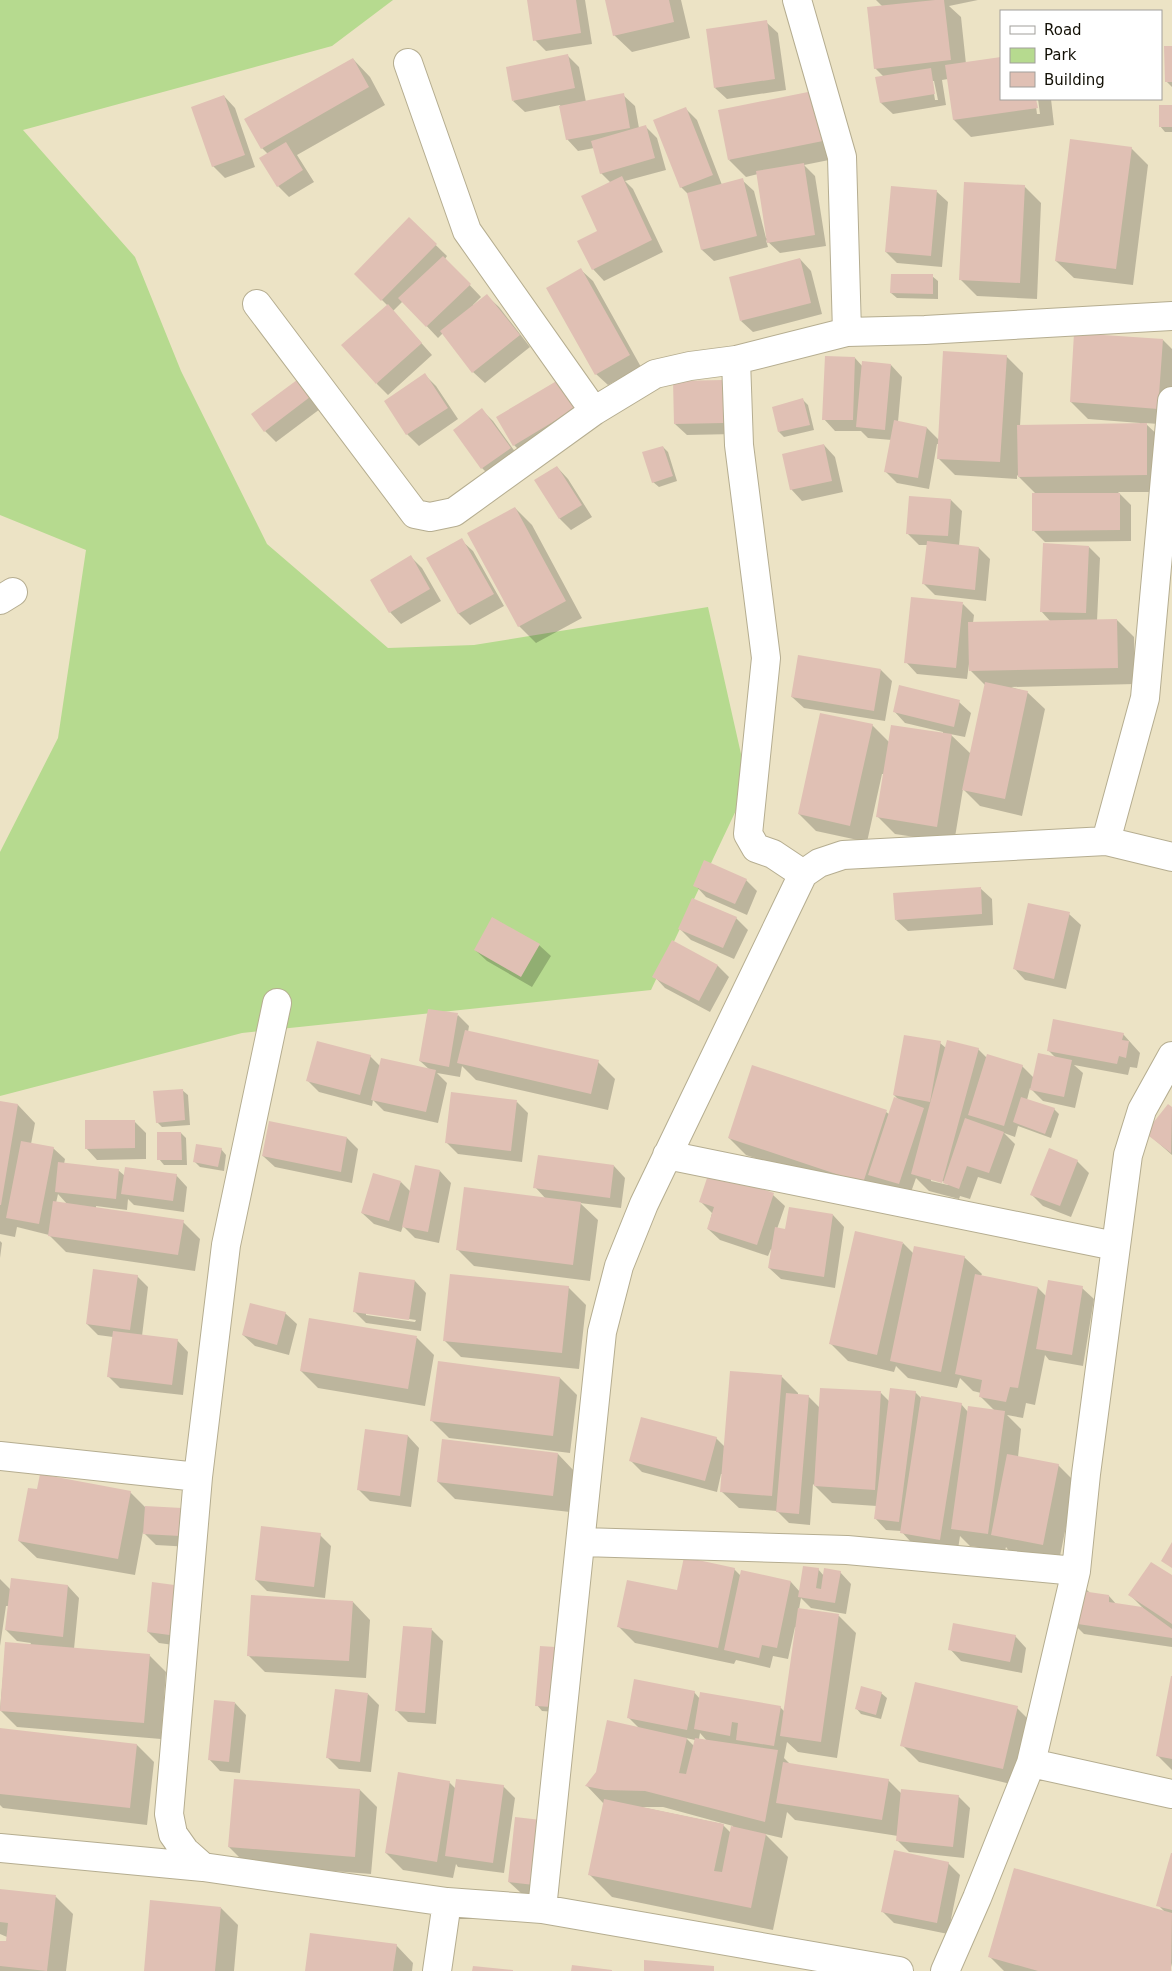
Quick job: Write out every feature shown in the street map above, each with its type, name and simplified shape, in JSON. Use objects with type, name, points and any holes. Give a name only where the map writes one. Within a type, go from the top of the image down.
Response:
[{"type":"street","points":[[797,0],[842,157],[846,332]]},
{"type":"street","points":[[408,63],[467,231],[594,411]]},
{"type":"street","points":[[257,304],[415,514],[430,517],[454,512],[594,411],[655,374],[690,366],[736,360],[846,332],[925,330],[1172,316]]},
{"type":"street","points":[[736,360],[739,445],[766,658],[748,834],[756,848],[773,854],[803,874]]},
{"type":"street","points":[[1106,840],[1145,698],[1172,402]]},
{"type":"street","points":[[542,1909],[582,1542],[602,1332],[619,1266],[644,1204],[803,874],[819,862],[843,855],[1106,840],[1172,858]]},
{"type":"street","points":[[203,1867],[185,1851],[173,1834],[169,1814],[198,1477],[226,1245],[277,1003]]},
{"type":"street","points":[[945,1971],[978,1898],[1031,1762],[1076,1570],[1086,1474],[1128,1155],[1142,1110],[1172,1056]]},
{"type":"street","points":[[667,1155],[1115,1246]]},
{"type":"street","points":[[0,1456],[198,1477]]},
{"type":"street","points":[[582,1542],[847,1550],[1076,1570]]},
{"type":"street","points":[[1031,1762],[1172,1794]]},
{"type":"street","points":[[0,1848],[203,1867],[447,1902],[542,1909],[899,1971]]},
{"type":"street","points":[[437,1971],[447,1902]]},
{"type":"green space","points":[[0,0],[393,0],[332,46],[23,130],[135,257],[181,371],[267,544],[388,648],[474,645],[708,607],[748,785],[651,990],[242,1033],[0,1096],[0,852],[58,738],[86,550],[0,515]]},
{"type":"building","points":[[527,0],[576,0],[581,33],[533,41]]},
{"type":"building","points":[[605,0],[669,0],[674,22],[613,36]]},
{"type":"building","points":[[944,0],[951,60],[874,69],[867,7]]},
{"type":"building","points":[[767,20],[775,79],[714,88],[706,29]]},
{"type":"building","points":[[1164,46],[1172,46],[1172,82],[1165,82]]},
{"type":"building","points":[[568,54],[575,88],[512,101],[506,67]]},
{"type":"building","points":[[1000,57],[1000,100],[1036,100],[1038,108],[953,120],[945,65]]},
{"type":"building","points":[[353,58],[369,87],[261,149],[244,119]]},
{"type":"building","points":[[931,68],[935,94],[880,103],[875,77]]},
{"type":"building","points":[[813,91],[823,141],[728,160],[718,110]]},
{"type":"building","points":[[624,93],[630,128],[566,140],[559,106]]},
{"type":"building","points":[[224,95],[245,155],[212,167],[191,107]]},
{"type":"building","points":[[1159,105],[1172,105],[1172,127],[1159,127]]},
{"type":"building","points":[[686,107],[713,175],[680,188],[653,120]]},
{"type":"building","points":[[646,125],[655,158],[600,174],[591,141]]},
{"type":"building","points":[[1070,139],[1132,147],[1116,269],[1055,261]]},
{"type":"building","points":[[286,142],[303,170],[277,187],[259,158]]},
{"type":"building","points":[[804,163],[815,235],[767,243],[756,171]]},
{"type":"building","points":[[622,176],[652,240],[592,270],[577,241],[597,231],[581,196]]},
{"type":"building","points":[[743,178],[757,236],[701,250],[687,193]]},
{"type":"building","points":[[964,182],[1025,185],[1020,283],[959,280]]},
{"type":"building","points":[[891,186],[937,190],[931,256],[885,252]]},
{"type":"building","points":[[409,217],[437,244],[381,301],[354,274]]},
{"type":"building","points":[[443,256],[471,284],[426,327],[398,298]]},
{"type":"building","points":[[800,258],[811,303],[740,321],[729,277]]},
{"type":"building","points":[[581,268],[630,355],[595,375],[546,288]]},
{"type":"building","points":[[891,274],[933,274],[933,294],[890,293]]},
{"type":"building","points":[[487,294],[520,335],[472,373],[440,331]]},
{"type":"building","points":[[388,304],[422,343],[376,384],[341,345]]},
{"type":"building","points":[[1074,333],[1163,339],[1158,409],[1070,402]]},
{"type":"building","points":[[943,351],[1007,355],[1000,462],[937,459]]},
{"type":"building","points":[[825,356],[855,357],[853,420],[822,420]]},
{"type":"building","points":[[862,361],[891,364],[885,430],[856,427]]},
{"type":"building","points":[[425,373],[448,408],[406,435],[384,401]]},
{"type":"building","points":[[565,376],[581,405],[513,446],[496,417]]},
{"type":"building","points":[[297,380],[310,397],[264,432],[251,414]]},
{"type":"building","points":[[723,380],[724,423],[674,424],[673,381]]},
{"type":"building","points":[[803,398],[810,425],[778,432],[772,407]]},
{"type":"building","points":[[482,408],[511,448],[481,469],[453,430]]},
{"type":"building","points":[[894,420],[927,427],[918,478],[884,472]]},
{"type":"building","points":[[1147,423],[1147,475],[1018,477],[1017,425]]},
{"type":"building","points":[[824,444],[832,481],[790,490],[782,454]]},
{"type":"building","points":[[663,446],[673,476],[652,483],[642,452]]},
{"type":"building","points":[[557,466],[582,505],[559,519],[534,480]]},
{"type":"building","points":[[1032,493],[1120,493],[1120,530],[1032,531]]},
{"type":"building","points":[[909,496],[951,499],[948,536],[906,534]]},
{"type":"building","points":[[515,507],[566,601],[518,627],[467,533]]},
{"type":"building","points":[[462,538],[494,594],[458,614],[426,558]]},
{"type":"building","points":[[927,541],[979,547],[975,590],[922,584]]},
{"type":"building","points":[[1043,543],[1089,546],[1086,613],[1040,612]]},
{"type":"building","points":[[411,555],[430,589],[389,613],[370,580]]},
{"type":"building","points":[[911,597],[963,602],[956,668],[904,663]]},
{"type":"building","points":[[1117,619],[1118,668],[969,671],[968,622]]},
{"type":"building","points":[[798,655],[881,669],[874,711],[791,697]]},
{"type":"building","points":[[985,682],[1028,691],[1005,799],[962,790]]},
{"type":"building","points":[[899,685],[960,700],[954,727],[893,712]]},
{"type":"building","points":[[820,713],[873,724],[850,826],[798,814]]},
{"type":"building","points":[[891,725],[952,734],[937,827],[876,817]]},
{"type":"building","points":[[704,860],[747,879],[735,904],[693,886]]},
{"type":"building","points":[[981,887],[982,914],[895,920],[893,893]]},
{"type":"building","points":[[692,898],[737,917],[723,948],[678,929]]},
{"type":"building","points":[[1028,903],[1070,912],[1054,979],[1013,969]]},
{"type":"building","points":[[492,917],[540,944],[521,977],[474,950]]},
{"type":"building","points":[[672,940],[718,965],[699,1001],[652,977]]},
{"type":"building","points":[[428,1009],[458,1013],[449,1067],[419,1061]]},
{"type":"building","points":[[1053,1019],[1124,1033],[1122,1040],[1129,1041],[1126,1058],[1119,1056],[1117,1064],[1047,1051]]},
{"type":"building","points":[[465,1030],[599,1060],[591,1094],[457,1063]]},
{"type":"building","points":[[904,1035],[941,1041],[930,1102],[893,1095]]},
{"type":"building","points":[[947,1040],[979,1048],[942,1183],[911,1174]]},
{"type":"building","points":[[317,1041],[371,1055],[360,1095],[306,1081]]},
{"type":"building","points":[[1038,1053],[1072,1060],[1064,1097],[1030,1090]]},
{"type":"building","points":[[987,1054],[1023,1065],[1004,1126],[968,1115]]},
{"type":"building","points":[[381,1058],[436,1070],[426,1112],[371,1100]]},
{"type":"building","points":[[752,1065],[887,1110],[863,1183],[728,1138]]},
{"type":"building","points":[[183,1089],[185,1120],[156,1123],[153,1091]]},
{"type":"building","points":[[451,1092],[517,1100],[511,1151],[445,1143]]},
{"type":"building","points":[[894,1097],[924,1108],[899,1184],[868,1175]]},
{"type":"building","points":[[1021,1097],[1055,1108],[1045,1134],[1013,1122]]},
{"type":"building","points":[[0,1101],[18,1104],[1,1205],[0,1205]]},
{"type":"building","points":[[1168,1104],[1172,1107],[1171,1153],[1145,1133]]},
{"type":"building","points":[[965,1118],[1004,1132],[989,1173],[967,1166],[959,1189],[943,1183]]},
{"type":"building","points":[[85,1120],[135,1120],[135,1148],[85,1149]]},
{"type":"building","points":[[269,1121],[347,1137],[341,1172],[262,1156]]},
{"type":"building","points":[[157,1132],[181,1132],[182,1160],[157,1160]]},
{"type":"building","points":[[21,1141],[54,1147],[39,1224],[6,1218]]},
{"type":"building","points":[[196,1144],[222,1148],[218,1167],[193,1162]]},
{"type":"building","points":[[1049,1148],[1078,1160],[1060,1206],[1030,1195]]},
{"type":"building","points":[[538,1155],[614,1165],[610,1198],[533,1188]]},
{"type":"building","points":[[58,1162],[119,1169],[116,1199],[55,1192]]},
{"type":"building","points":[[415,1165],[440,1170],[428,1232],[402,1227]]},
{"type":"building","points":[[125,1167],[177,1174],[173,1201],[121,1194]]},
{"type":"building","points":[[709,1172],[774,1193],[757,1245],[707,1229],[714,1207],[699,1202]]},
{"type":"building","points":[[373,1173],[401,1181],[389,1221],[361,1213]]},
{"type":"building","points":[[464,1187],[581,1202],[573,1265],[456,1250]]},
{"type":"building","points":[[53,1201],[184,1220],[178,1255],[48,1236]]},
{"type":"building","points":[[789,1207],[833,1214],[824,1277],[768,1268],[775,1227],[785,1229]]},
{"type":"building","points":[[855,1231],[903,1242],[877,1355],[829,1344]]},
{"type":"building","points":[[914,1246],[965,1256],[941,1372],[890,1361]]},
{"type":"building","points":[[93,1269],[138,1275],[130,1330],[86,1324]]},
{"type":"building","points":[[359,1272],[415,1280],[409,1320],[353,1312]]},
{"type":"building","points":[[450,1274],[569,1286],[562,1353],[443,1341]]},
{"type":"building","points":[[975,1274],[1038,1287],[1018,1388],[1010,1387],[1006,1402],[979,1397],[982,1380],[955,1374]]},
{"type":"building","points":[[1048,1280],[1083,1286],[1072,1355],[1036,1349]]},
{"type":"building","points":[[250,1303],[286,1312],[277,1345],[242,1335]]},
{"type":"building","points":[[309,1318],[417,1336],[408,1389],[300,1371]]},
{"type":"building","points":[[113,1331],[178,1339],[172,1385],[107,1377]]},
{"type":"building","points":[[438,1361],[560,1377],[553,1436],[430,1421]]},
{"type":"building","points":[[730,1371],[782,1375],[772,1496],[720,1492]]},
{"type":"building","points":[[820,1388],[881,1391],[875,1490],[814,1486]]},
{"type":"building","points":[[890,1388],[916,1391],[899,1522],[874,1519]]},
{"type":"building","points":[[786,1393],[809,1395],[799,1514],[776,1512]]},
{"type":"building","points":[[921,1396],[962,1403],[940,1540],[900,1533]]},
{"type":"building","points":[[968,1406],[1005,1411],[988,1534],[951,1529]]},
{"type":"building","points":[[641,1417],[717,1437],[705,1481],[629,1461]]},
{"type":"building","points":[[365,1429],[408,1435],[400,1496],[357,1490]]},
{"type":"building","points":[[442,1439],[558,1453],[553,1496],[437,1482]]},
{"type":"building","points":[[1007,1454],[1059,1464],[1043,1545],[991,1535]]},
{"type":"building","points":[[40,1474],[131,1491],[118,1559],[18,1541],[28,1488],[37,1489]]},
{"type":"building","points":[[145,1506],[182,1508],[180,1536],[143,1534]]},
{"type":"building","points":[[261,1526],[321,1533],[314,1587],[255,1580]]},
{"type":"building","points":[[1172,1542],[1172,1568],[1161,1561]]},
{"type":"building","points":[[684,1557],[735,1568],[718,1648],[617,1627],[627,1580],[677,1590]]},
{"type":"building","points":[[1151,1562],[1172,1575],[1172,1624],[1128,1595]]},
{"type":"building","points":[[803,1566],[819,1568],[816,1588],[821,1589],[824,1568],[841,1571],[835,1603],[798,1597]]},
{"type":"building","points":[[741,1570],[791,1581],[777,1648],[762,1645],[759,1658],[724,1650]]},
{"type":"building","points":[[11,1578],[68,1585],[63,1637],[5,1630]]},
{"type":"building","points":[[152,1582],[182,1586],[177,1636],[147,1632]]},
{"type":"building","points":[[1082,1591],[1109,1595],[1109,1602],[1142,1607],[1172,1629],[1172,1638],[1071,1623]]},
{"type":"building","points":[[251,1595],[353,1601],[349,1661],[247,1656]]},
{"type":"building","points":[[798,1608],[839,1614],[821,1742],[780,1736]]},
{"type":"building","points":[[953,1623],[1016,1635],[1010,1662],[948,1650]]},
{"type":"building","points":[[403,1626],[432,1628],[425,1713],[395,1711]]},
{"type":"building","points":[[5,1642],[150,1654],[144,1723],[0,1711]]},
{"type":"building","points":[[540,1646],[556,1647],[552,1707],[535,1706]]},
{"type":"building","points":[[1172,1676],[1172,1759],[1156,1756]]},
{"type":"building","points":[[634,1679],[695,1691],[687,1730],[627,1718]]},
{"type":"building","points":[[915,1682],[1018,1706],[1003,1769],[900,1746]]},
{"type":"building","points":[[861,1686],[882,1692],[876,1715],[855,1709]]},
{"type":"building","points":[[335,1689],[368,1693],[360,1762],[326,1758]]},
{"type":"building","points":[[700,1692],[781,1706],[774,1746],[736,1740],[738,1723],[732,1722],[730,1736],[694,1729]]},
{"type":"building","points":[[214,1700],[235,1702],[229,1762],[208,1760]]},
{"type":"building","points":[[607,1720],[687,1738],[679,1773],[686,1774],[695,1738],[778,1750],[765,1822],[645,1791],[605,1790],[585,1786],[596,1772]]},
{"type":"building","points":[[0,1728],[137,1744],[130,1808],[0,1794]]},
{"type":"building","points":[[783,1762],[889,1779],[882,1820],[776,1803]]},
{"type":"building","points":[[398,1772],[450,1781],[437,1862],[385,1853]]},
{"type":"building","points":[[234,1779],[360,1789],[355,1857],[228,1847]]},
{"type":"building","points":[[456,1779],[504,1785],[493,1863],[445,1856]]},
{"type":"building","points":[[901,1789],[959,1795],[953,1847],[896,1841]]},
{"type":"building","points":[[604,1799],[724,1824],[714,1871],[722,1872],[731,1826],[766,1834],[751,1908],[588,1875]]},
{"type":"building","points":[[515,1817],[541,1820],[534,1885],[508,1882]]},
{"type":"building","points":[[894,1850],[949,1862],[937,1923],[881,1912]]},
{"type":"building","points":[[1172,1853],[1172,1910],[1156,1906]]},
{"type":"building","points":[[1014,1868],[1172,1913],[1171,1971],[1038,1971],[988,1957]]},
{"type":"building","points":[[0,1889],[56,1895],[47,1971],[0,1966],[0,1941],[6,1941],[8,1923],[0,1922]]},
{"type":"building","points":[[150,1900],[221,1907],[215,1971],[144,1971]]},
{"type":"building","points":[[310,1933],[397,1944],[393,1971],[305,1971]]},
{"type":"building","points":[[644,1960],[714,1966],[714,1971],[644,1971]]},
{"type":"building","points":[[572,1965],[612,1970],[612,1971],[571,1971]]},
{"type":"building","points":[[473,1966],[513,1970],[513,1971],[472,1971]]}]
